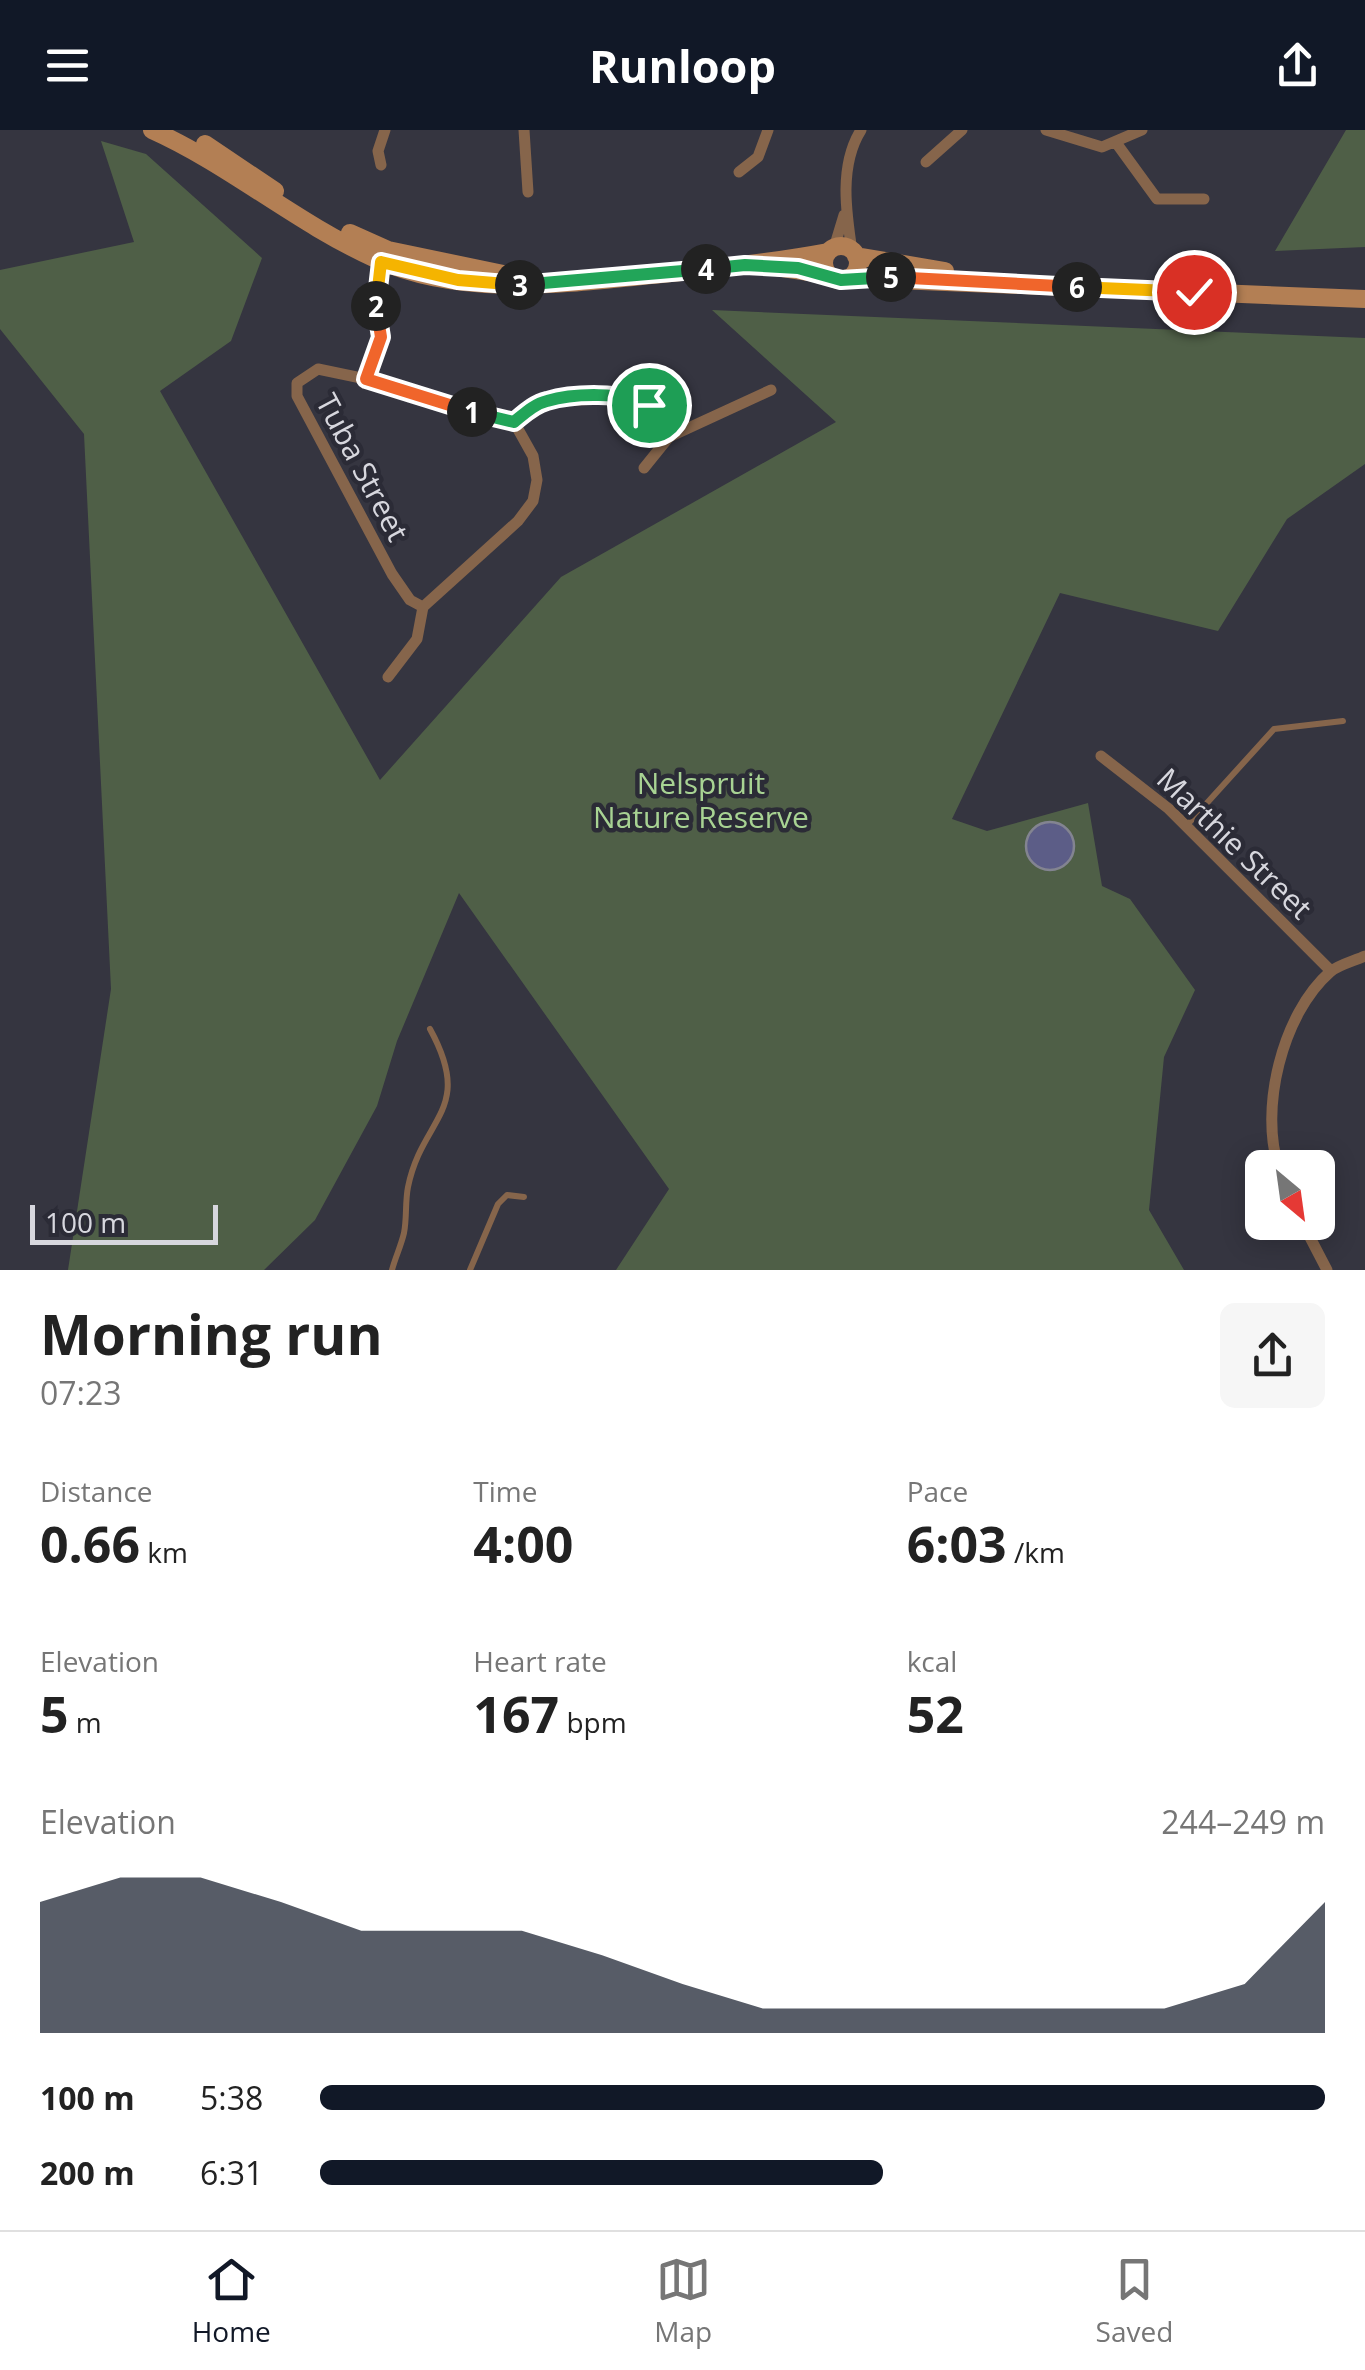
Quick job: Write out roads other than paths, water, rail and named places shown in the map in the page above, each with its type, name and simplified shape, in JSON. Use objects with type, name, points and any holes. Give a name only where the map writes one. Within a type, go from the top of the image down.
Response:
[{"type":"main road","points":[[152,130],[195,152],[284,211],[384,256],[534,283],[745,265],[843,252],[1034,284]]},
{"type":"main road","points":[[178,130],[384,256]]},
{"type":"main road","points":[[838,277],[856,269],[843,252]]},
{"type":"main road","points":[[838,277],[824,264],[843,252]]},
{"type":"main road","points":[[745,265],[798,268],[838,277],[1365,299]]},
{"type":"street","points":[[381,165],[378,151],[385,130]]},
{"type":"street","points":[[524,130],[528,192]]},
{"type":"street","points":[[739,172],[758,157],[768,130]]},
{"type":"street","points":[[843,252],[848,168],[861,130]]},
{"type":"street","points":[[926,162],[962,130]]},
{"type":"street","points":[[1046,130],[1102,147],[1117,144],[1142,130]]},
{"type":"street","points":[[1117,144],[1157,199],[1204,198]]},
{"type":"street","points":[[843,252],[845,212]]},
{"type":"street","points":[[366,379],[381,337],[375,301],[384,256]]},
{"type":"street","name":"Tuba Street","points":[[423,607],[410,600],[392,574],[297,396],[301,377],[318,370],[366,379],[492,419],[514,422]]},
{"type":"street","points":[[644,468],[668,437],[771,390]]},
{"type":"street","points":[[388,677],[416,640],[423,607],[518,521],[533,501],[537,480],[533,456],[514,422],[544,402],[636,398],[660,416],[668,437]]},
{"type":"street","name":"Marthie Street","points":[[1101,756],[1186,826],[1330,971]]},
{"type":"street","points":[[1273,1150],[1269,1107],[1293,1027],[1330,971],[1365,956]]},
{"type":"street","points":[[1311,1240],[1326,1270]]},
{"type":"lane","points":[[1186,826],[1274,729],[1343,721]]},
{"type":"lane","points":[[392,1270],[404,1235],[412,1176],[449,1094],[441,1050],[430,1030]]},
{"type":"lane","points":[[470,1270],[498,1204],[507,1196],[524,1197]]},
{"type":"park label","name":"Nelspruit Nature Reserve","points":[[701,799]]}]
